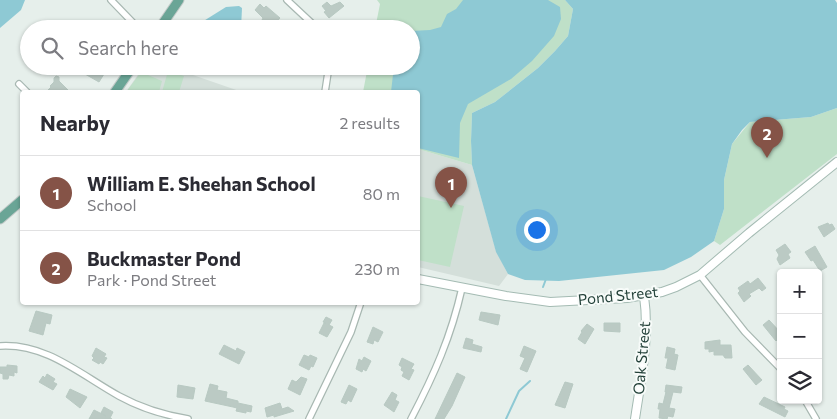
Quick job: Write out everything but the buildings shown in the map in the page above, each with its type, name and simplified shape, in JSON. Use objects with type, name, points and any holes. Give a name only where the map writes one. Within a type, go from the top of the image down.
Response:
[{"type":"main road","points":[[165,20],[179,0]]},
{"type":"main road","points":[[116,90],[127,75]]},
{"type":"main road","points":[[0,219],[20,202]]},
{"type":"street","points":[[111,0],[131,20]]},
{"type":"street","points":[[287,0],[308,20]]},
{"type":"street","points":[[325,90],[328,75]]},
{"type":"street","points":[[19,84],[25,90]]},
{"type":"street","name":"Pond Street","points":[[420,279],[523,299],[550,302],[644,296],[676,287],[700,275],[837,162]]},
{"type":"street","points":[[700,275],[745,332],[777,365]]},
{"type":"street","points":[[411,419],[432,379],[447,344],[462,288]]},
{"type":"street","name":"Oak Street","points":[[635,419],[645,361],[644,296]]},
{"type":"street","points":[[309,419],[351,332],[359,314],[360,305]]},
{"type":"street","points":[[0,346],[21,347],[43,353],[144,408],[188,419]]},
{"type":"street","points":[[807,404],[816,419]]},
{"type":"shaded area","points":[[138,75],[193,75],[236,90],[127,90]]},
{"type":"shaded area","points":[[420,150],[472,165],[496,251],[508,274],[499,286],[420,267]]},
{"type":"green space","points":[[377,0],[565,0],[573,9],[568,36],[555,51],[538,68],[495,102],[472,113],[472,165],[420,150],[420,90],[363,90],[366,75],[420,75],[420,20],[377,20],[380,4]]},
{"type":"green space","points":[[139,75],[148,75],[162,81],[160,90],[128,90]]},
{"type":"green space","points":[[167,75],[184,76],[180,90],[163,90]]},
{"type":"green space","points":[[837,108],[837,154],[720,245],[714,241],[724,209],[724,180],[732,144],[750,122],[811,117]]},
{"type":"green space","points":[[420,196],[464,206],[450,267],[420,260]]},
{"type":"water","points":[[0,0],[25,0],[21,10],[0,28]]},
{"type":"water","points":[[463,0],[548,0],[560,7],[561,19],[554,36],[532,61],[511,79],[468,104],[460,123],[459,158],[420,148],[420,90],[391,90],[393,75],[420,75],[420,31],[441,27],[447,14],[456,9]]},
{"type":"water","points":[[565,0],[835,0],[837,3],[837,108],[811,117],[750,122],[742,130],[732,144],[724,180],[724,209],[714,241],[691,257],[664,270],[559,281],[525,280],[508,274],[496,252],[472,165],[472,113],[495,102],[538,68],[568,36],[573,9]]},
{"type":"water","points":[[239,6],[242,8],[241,20],[205,20],[226,7]]},
{"type":"waterway","points":[[543,287],[546,279]]},
{"type":"waterway","points":[[506,419],[519,391],[530,381]]},
{"type":"place","name":"Buckmaster Pond","points":[[767,158]]},
{"type":"place","name":"William E. Sheehan School","points":[[451,208]]}]
